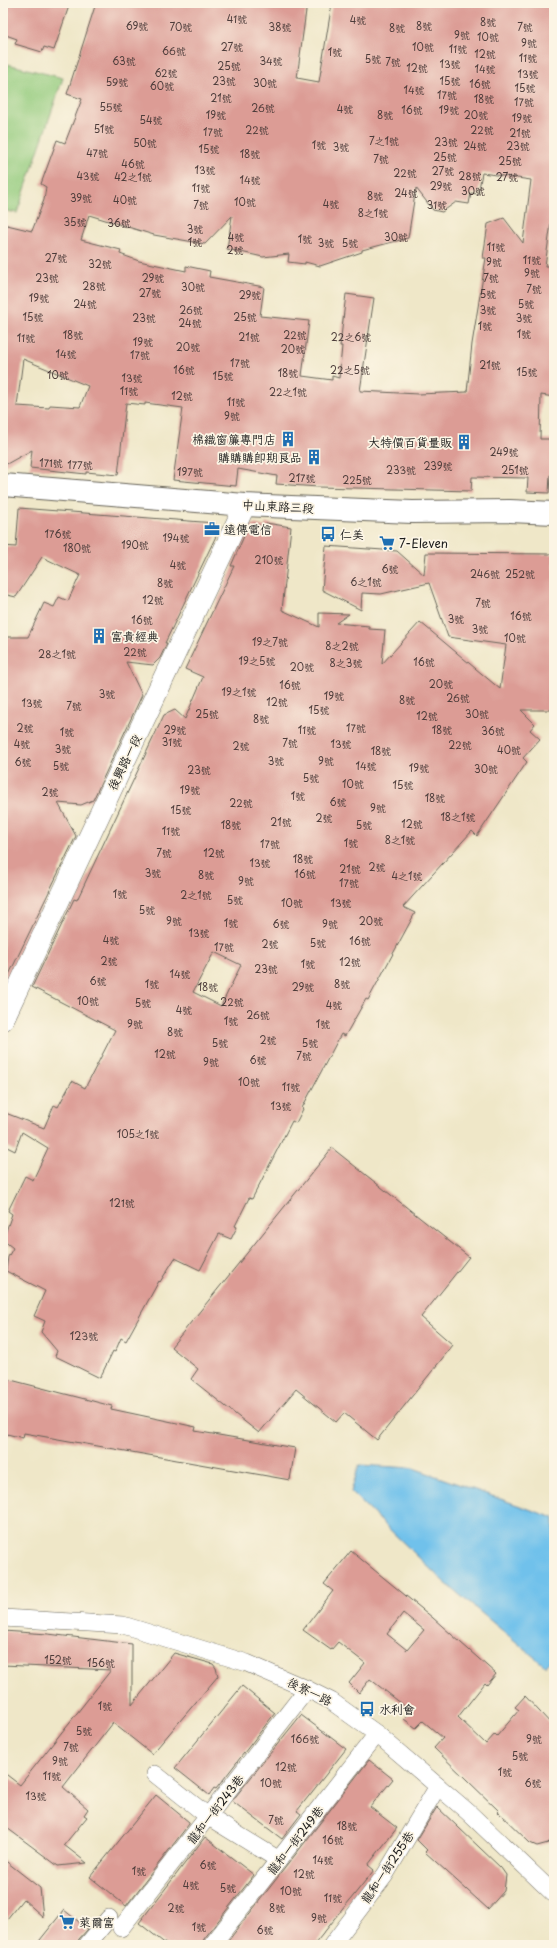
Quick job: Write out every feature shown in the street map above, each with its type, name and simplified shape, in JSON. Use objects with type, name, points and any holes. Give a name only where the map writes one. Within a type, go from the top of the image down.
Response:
[{"type":"main road","name":"中山東路三段","points":[[3,485],[245,505],[412,512],[510,511],[554,513]]},
{"type":"street","name":"後興路一段","points":[[3,1020],[245,505]]},
{"type":"street","name":"後寮一路","points":[[3,1618],[123,1625],[247,1663],[331,1701],[377,1734],[438,1786],[554,1894]]},
{"type":"street","name":"龍和一街243巷","points":[[87,1945],[115,1923],[209,1817],[307,1689]]},
{"type":"street","name":"龍和一街249巷","points":[[212,1945],[377,1734]]},
{"type":"street","points":[[155,1774],[209,1817],[279,1860]]},
{"type":"street","name":"龍和一街255巷","points":[[332,1945],[385,1875],[438,1786]]},
{"type":"green space","points":[[3,63],[63,78],[17,213],[3,210]]},
{"type":"water","points":[[359,1465],[413,1468],[554,1518],[554,1657],[545,1666],[443,1581],[351,1492]]},
{"type":"building","points":[[3,3],[70,3],[54,50],[44,47],[42,52],[15,44],[17,39],[3,34]]},
{"type":"building","points":[[96,3],[307,3],[297,78],[319,82],[332,3],[554,3],[554,201],[545,266],[554,266],[554,397],[541,395],[540,439],[554,439],[554,475],[550,475],[549,493],[527,492],[528,478],[472,477],[471,491],[318,487],[276,484],[277,476],[238,469],[236,486],[173,480],[183,408],[145,403],[145,405],[126,403],[118,475],[86,472],[86,474],[30,468],[32,450],[3,466],[3,224],[32,231],[44,200],[46,187],[41,184],[57,140],[65,143],[82,99],[67,94]],"holes":[[[482,173],[531,180],[523,243],[504,218],[488,224],[483,258],[486,258],[472,344],[467,392],[418,394],[360,391],[374,298],[346,294],[340,346],[342,346],[339,378],[332,376],[332,380],[302,376],[309,321],[260,316],[264,287],[209,277],[210,271],[186,266],[186,271],[139,261],[120,254],[121,250],[81,240],[89,215],[154,235],[205,244],[232,216],[227,249],[263,257],[289,254],[288,262],[305,264],[305,262],[320,266],[362,252],[362,250],[408,238],[416,188],[433,210],[442,212],[456,202],[469,204],[471,193],[478,194]],[[23,359],[88,386],[80,407],[50,405],[49,408],[17,406]]]},
{"type":"building","points":[[19,508],[215,523],[217,534],[165,643],[167,643],[160,658],[153,665],[126,662],[142,695],[93,800],[81,805],[58,803],[76,836],[3,987],[3,637],[28,637],[44,603],[54,607],[59,597],[68,601],[80,575],[42,557],[16,597],[3,594],[3,546],[16,547]]},
{"type":"building","points":[[266,523],[291,527],[282,610],[319,627],[319,613],[349,614],[336,623],[369,626],[369,629],[385,630],[382,664],[420,622],[500,689],[506,645],[448,637],[429,583],[381,594],[362,593],[361,610],[322,590],[326,546],[397,551],[424,575],[426,553],[554,554],[554,710],[521,710],[535,724],[530,730],[540,739],[523,758],[527,762],[477,836],[472,831],[403,907],[415,913],[368,1000],[366,999],[345,1036],[341,1034],[302,1108],[303,1109],[296,1123],[292,1121],[252,1199],[249,1198],[235,1226],[237,1227],[231,1239],[219,1234],[200,1270],[175,1258],[160,1282],[159,1281],[126,1341],[121,1338],[100,1378],[55,1356],[57,1351],[41,1332],[45,1321],[34,1316],[45,1291],[6,1271],[8,1257],[13,1248],[3,1240],[12,1214],[8,1211],[25,1176],[33,1180],[48,1148],[22,1132],[15,1151],[3,1145],[3,1112],[44,1128],[54,1105],[58,1107],[72,1081],[85,1088],[115,1030],[32,987],[74,899],[77,900],[164,715],[175,710],[185,719],[203,677],[185,669],[234,566],[231,566],[248,527],[254,524],[265,527]],"holes":[[[214,952],[241,965],[221,1006],[193,992]]]},
{"type":"building","points":[[332,1148],[469,1257],[421,1317],[453,1345],[377,1440],[344,1413],[336,1422],[296,1389],[259,1433],[191,1379],[198,1369],[171,1347]]},
{"type":"building","points":[[3,1378],[112,1406],[111,1409],[196,1427],[195,1431],[295,1448],[290,1480],[24,1433],[23,1438],[3,1433]]},
{"type":"building","points":[[351,1551],[433,1618],[496,1674],[487,1685],[485,1683],[458,1717],[486,1744],[495,1734],[497,1736],[519,1710],[515,1707],[525,1696],[554,1727],[554,1837],[548,1843],[537,1846],[530,1843],[434,1748],[443,1738],[423,1721],[416,1728],[404,1719],[411,1711],[370,1679],[359,1693],[349,1683],[365,1663],[338,1642],[331,1650],[303,1630],[333,1591],[324,1584]],"holes":[[[403,1613],[424,1630],[407,1650],[387,1634]]]},
{"type":"building","points":[[3,1631],[48,1634],[132,1644],[132,1705],[174,1653],[213,1664],[216,1668],[218,1676],[152,1754],[113,1723],[63,1787],[88,1809],[84,1815],[87,1817],[64,1845],[87,1863],[58,1866],[3,1825],[3,1772],[20,1785],[111,1670],[3,1665]]},
{"type":"building","points":[[242,1686],[275,1713],[216,1789],[214,1788],[209,1795],[175,1768]]},
{"type":"building","points":[[301,1715],[346,1749],[297,1811],[301,1814],[282,1839],[232,1801]]},
{"type":"building","points":[[369,1760],[393,1779],[370,1807],[397,1828],[368,1865],[374,1870],[314,1945],[225,1945]]},
{"type":"building","points":[[156,1795],[189,1822],[189,1824],[126,1906],[90,1877]]},
{"type":"building","points":[[437,1807],[501,1868],[506,1875],[504,1891],[488,1909],[425,1852],[427,1850],[417,1840]]},
{"type":"building","points":[[205,1837],[254,1875],[204,1939],[202,1945],[167,1945],[139,1923]]},
{"type":"building","points":[[3,1859],[40,1888],[43,1917],[23,1899],[3,1924]]},
{"type":"building","points":[[64,1910],[88,1929],[79,1939],[77,1945],[36,1945]]},
{"type":"place","name":"棉織窗簾專門店","points":[[288,439]]},
{"type":"place","name":"大特價百貨量販","points":[[464,442]]},
{"type":"place","name":"購購購即期良品","points":[[314,457]]},
{"type":"place","name":"遠傳電信","points":[[212,529]]},
{"type":"place","name":"仁美","points":[[328,534]]},
{"type":"place","name":"7-Eleven","points":[[387,543]]},
{"type":"place","name":"富貴經典","points":[[99,636]]},
{"type":"place","name":"水利會","points":[[367,1709]]},
{"type":"place","name":"萊爾富","points":[[67,1922]]}]
